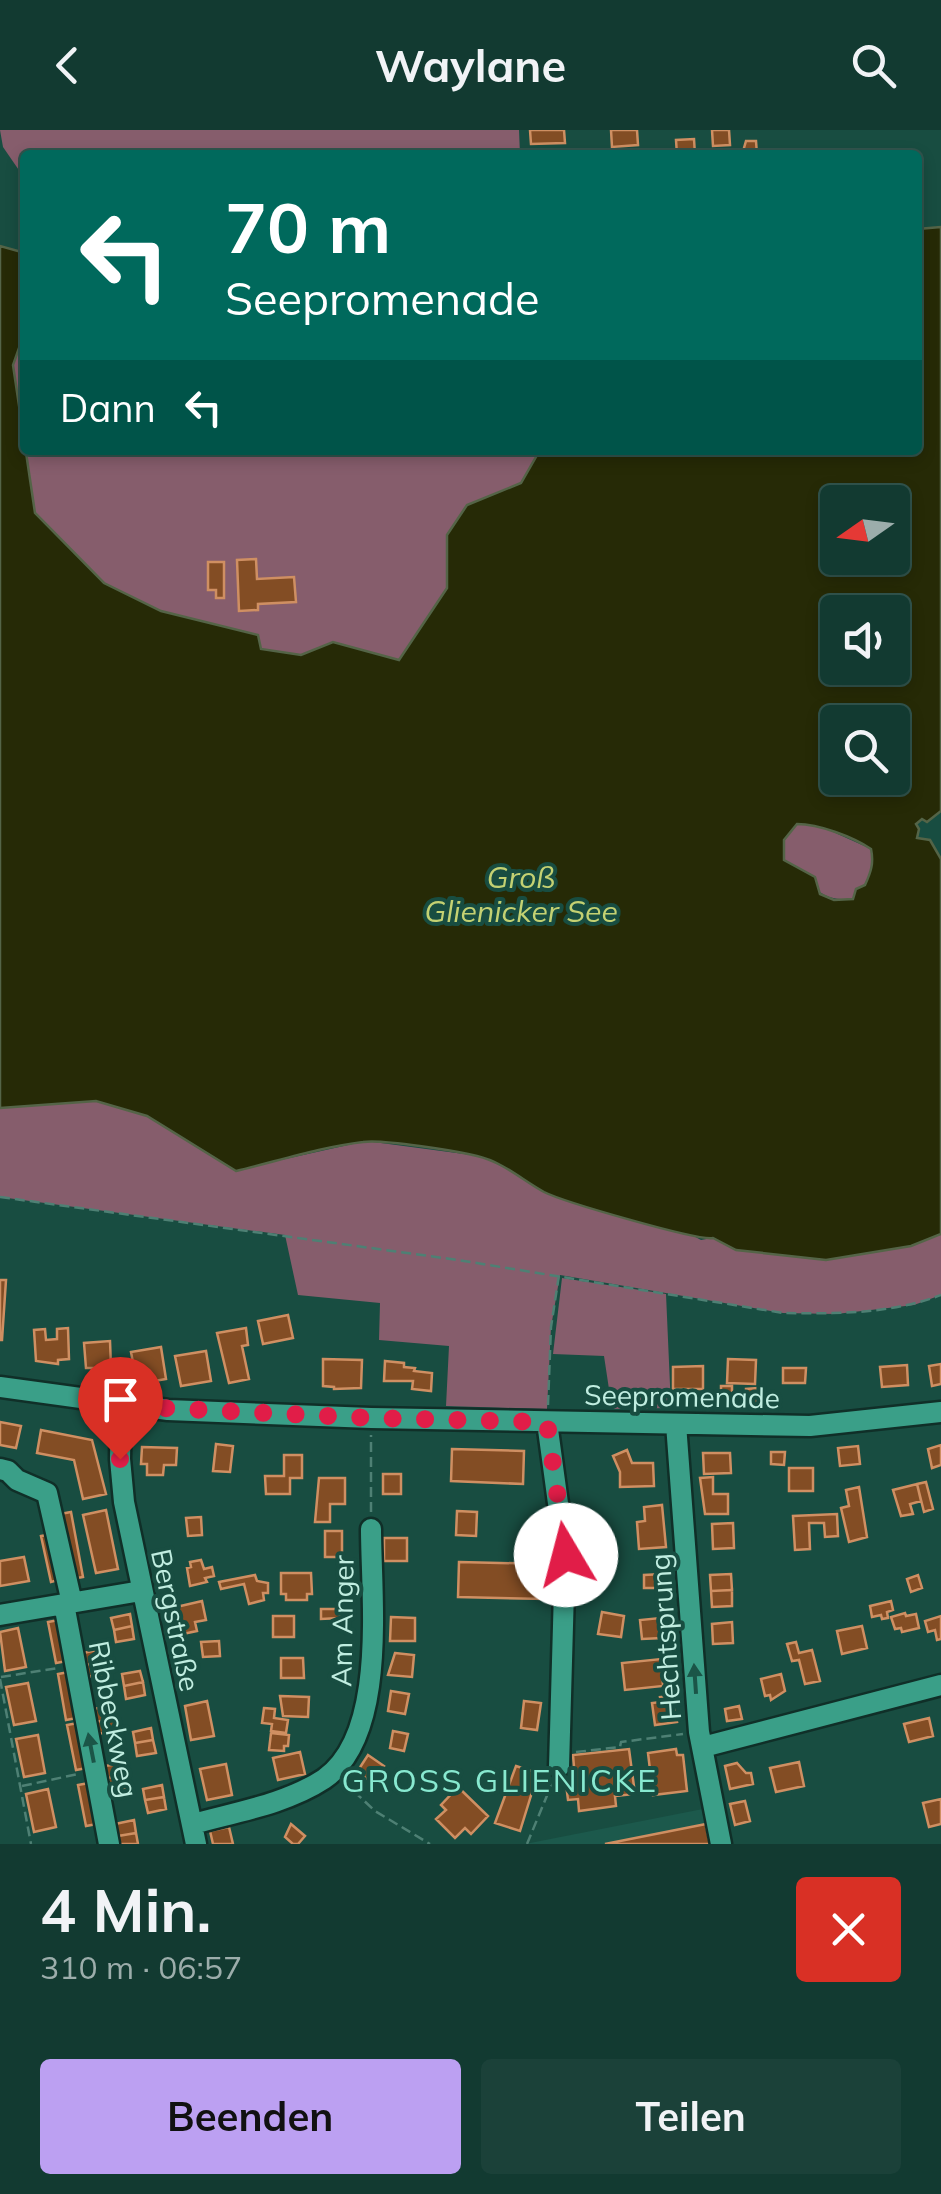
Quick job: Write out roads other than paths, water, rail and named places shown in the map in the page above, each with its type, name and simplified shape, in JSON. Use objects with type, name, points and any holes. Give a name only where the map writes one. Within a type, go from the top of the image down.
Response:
[{"type":"street","name":"Seepromenade","points":[[0,1387],[122,1406],[371,1418],[810,1426],[941,1412]]},
{"type":"street","name":"Bergstraße","points":[[122,1406],[120,1459],[124,1502],[194,1834]]},
{"type":"street","points":[[547,1422],[566,1555],[559,1760]]},
{"type":"street","name":"Hechtsprung","points":[[676,1424],[701,1740],[720,1844]]},
{"type":"street","name":"Ribbeckweg","points":[[0,1470],[8,1470],[17,1480],[47,1493],[109,1844]]},
{"type":"street","name":"Am Anger","points":[[194,1834],[326,1777],[353,1745],[368,1701],[371,1529]]},
{"type":"street","points":[[0,1615],[141,1591]]},
{"type":"street","points":[[701,1740],[941,1685]]},
{"type":"water","name":"Groß Glienicker See","points":[[941,227],[941,811],[927,822],[922,819],[916,824],[917,838],[930,840],[941,859],[941,1234],[911,1246],[826,1260],[736,1250],[713,1238],[658,1227],[556,1197],[495,1162],[467,1154],[363,1142],[236,1171],[147,1116],[96,1101],[0,1108],[0,246],[20,252],[20,345],[13,365],[20,412],[20,455],[26,455],[35,513],[104,583],[161,611],[258,635],[261,649],[301,655],[333,642],[399,660],[447,588],[447,535],[467,505],[521,483],[537,455],[922,455],[922,229]],"holes":[[[797,824],[845,836],[871,849],[870,872],[853,899],[834,900],[820,894],[815,877],[784,860],[784,840]]]},
{"type":"district","name":"GROSS GLIENICKE","points":[[500,1780]]}]
